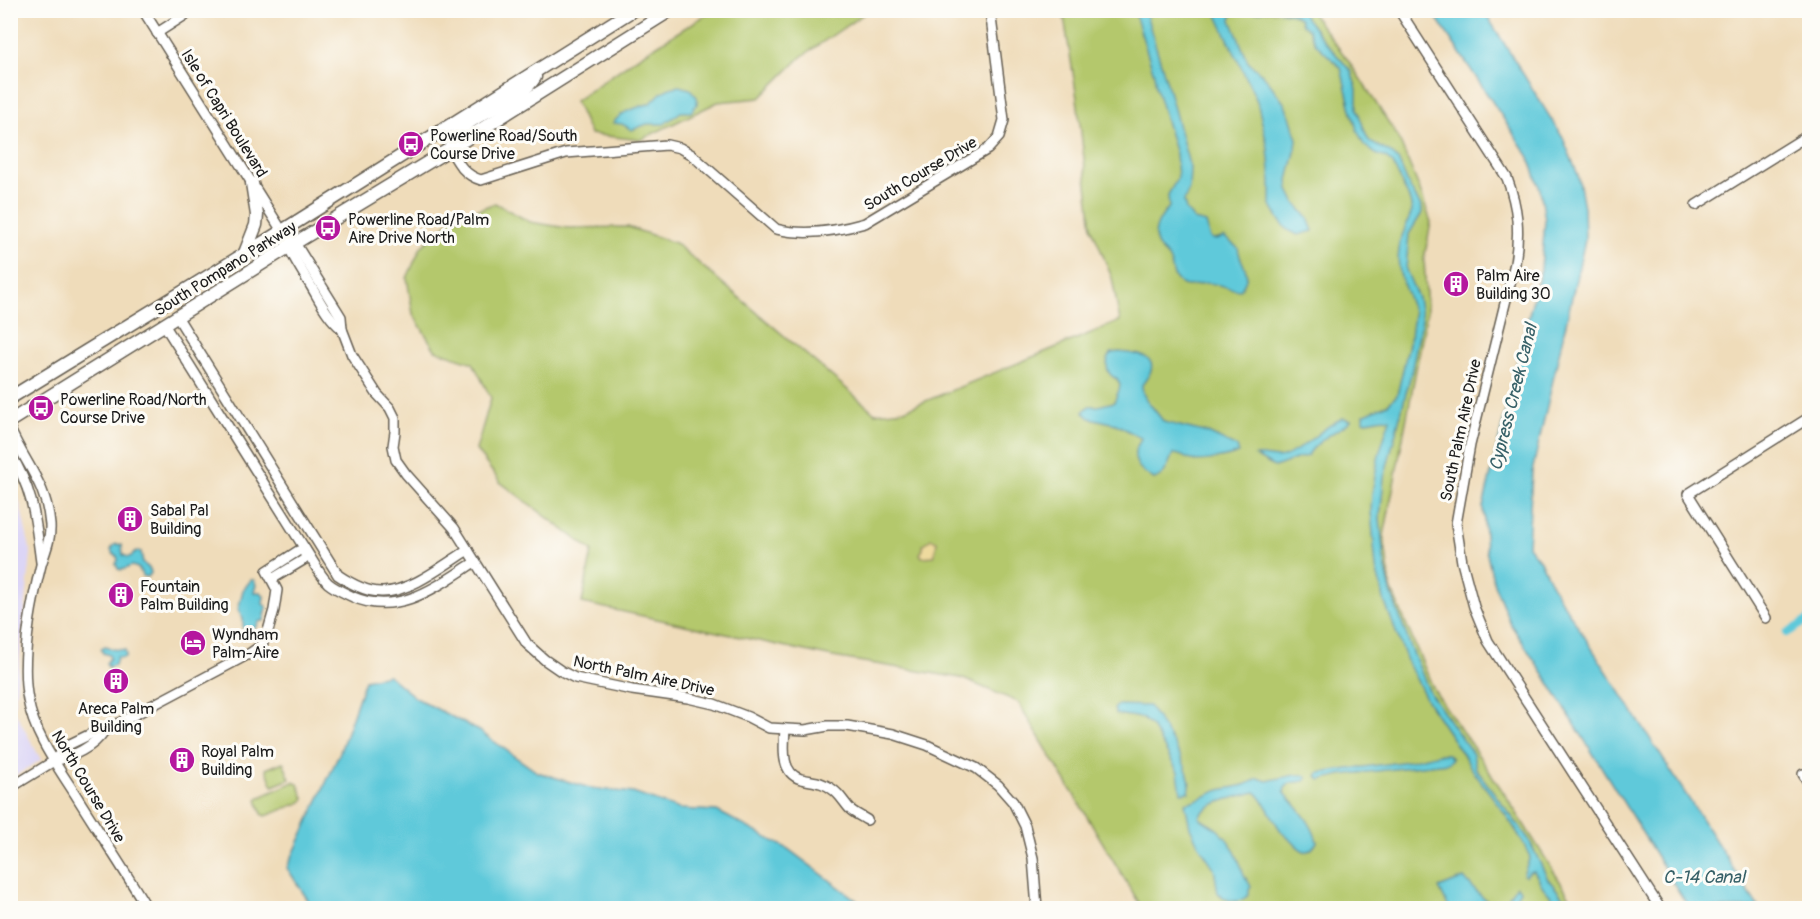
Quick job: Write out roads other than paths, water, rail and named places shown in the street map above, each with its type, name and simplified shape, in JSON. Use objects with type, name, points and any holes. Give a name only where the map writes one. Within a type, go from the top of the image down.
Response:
[{"type":"main road","name":"South Pompano Parkway","points":[[10,398],[282,231],[633,10]]},
{"type":"main road","name":"South Pompano Parkway","points":[[10,421],[671,10]]},
{"type":"main road","points":[[450,149],[460,128],[525,87],[533,80],[538,70]]},
{"type":"main road","points":[[245,253],[256,225],[257,215],[252,183]]},
{"type":"street","name":"Isle of Capri Boulevard","points":[[143,10],[282,231]]},
{"type":"street","points":[[158,33],[193,10]]},
{"type":"street","name":"South Course Drive","points":[[450,149],[462,169],[472,177],[481,180],[566,153],[667,145],[692,154],[776,229],[792,233],[845,229],[865,224],[988,149],[999,137],[1004,120],[990,10]]},
{"type":"street","name":"South Palm Aire Drive","points":[[1399,10],[1507,178],[1516,208],[1519,238],[1515,263],[1470,445],[1456,524],[1461,562],[1474,607],[1488,641],[1660,909]]},
{"type":"street","points":[[1696,204],[1809,134]]},
{"type":"street","name":"North Palm Aire Drive","points":[[282,231],[341,317],[342,329],[352,355],[395,418],[393,446],[396,460],[454,528],[527,644],[545,660],[575,678],[714,704],[769,728],[805,730],[828,726],[847,726],[893,734],[927,745],[976,768],[998,784],[1013,802],[1025,826],[1033,858],[1036,909]]},
{"type":"street","points":[[178,318],[338,575],[350,583],[381,592],[400,589],[422,579],[468,550]]},
{"type":"street","points":[[165,326],[328,583],[365,602],[385,604],[405,601],[429,591],[475,562]]},
{"type":"street","points":[[223,418],[235,410]]},
{"type":"street","points":[[1766,618],[1688,494],[1809,417]]},
{"type":"street","name":"North Course Drive","points":[[10,429],[35,473],[46,504],[50,534],[41,566],[27,643],[25,678],[28,702],[54,761],[147,909]]},
{"type":"street","name":"North Course Drive","points":[[10,453],[24,479],[32,502],[41,566]]},
{"type":"street","points":[[262,479],[273,471]]},
{"type":"street","points":[[10,788],[54,761],[66,746],[95,732],[104,731],[262,645],[268,631],[277,590],[270,575],[304,559],[305,549]]},
{"type":"street","points":[[785,729],[783,756],[789,770],[798,778],[819,781],[831,788],[840,795],[852,811],[867,820]]},
{"type":"street","points":[[1803,774],[1809,785]]},
{"type":"water","points":[[1134,11],[1145,11],[1190,168],[1189,189],[1184,201],[1186,210],[1194,220],[1206,223],[1211,239],[1224,237],[1238,248],[1246,274],[1240,290],[1208,283],[1191,286],[1181,284],[1174,275],[1171,262],[1155,238],[1157,227],[1169,207],[1168,195],[1178,177],[1176,154]]},
{"type":"water","points":[[1215,11],[1263,11],[1236,13],[1232,15],[1231,20],[1248,62],[1265,77],[1284,103],[1290,116],[1297,139],[1288,180],[1289,190],[1296,204],[1308,218],[1313,231],[1298,235],[1288,230],[1271,205],[1268,148],[1257,101]]},
{"type":"water","points":[[1277,11],[1301,11],[1351,71],[1357,89],[1357,109],[1367,137],[1370,142],[1391,153],[1398,160],[1422,208],[1422,213],[1409,234],[1406,270],[1418,298],[1422,320],[1411,374],[1384,478],[1380,518],[1384,559],[1391,592],[1430,693],[1473,754],[1476,769],[1528,838],[1548,879],[1572,908],[1561,908],[1543,887],[1534,871],[1529,872],[1526,876],[1523,875],[1530,857],[1520,836],[1429,704],[1407,661],[1385,603],[1376,568],[1371,511],[1379,454],[1390,419],[1363,421],[1363,415],[1388,404],[1397,395],[1414,314],[1400,274],[1398,259],[1400,241],[1412,211],[1410,201],[1393,164],[1364,145],[1351,110],[1341,68],[1316,44],[1300,19],[1293,14]]},
{"type":"water","name":"C-14 Canal","points":[[1432,11],[1484,11],[1563,138],[1578,175],[1584,207],[1585,240],[1532,472],[1528,546],[1540,561],[1555,591],[1759,908],[1689,908],[1511,625],[1494,584],[1486,550],[1483,507],[1541,269],[1545,220],[1540,189],[1529,157]]},
{"type":"water","points":[[679,86],[690,89],[697,97],[697,104],[691,112],[681,112],[664,124],[647,124],[632,130],[622,124],[613,123],[626,111],[650,103],[665,90]]},
{"type":"water","points":[[1111,353],[1142,356],[1150,362],[1152,367],[1142,385],[1143,393],[1164,422],[1208,433],[1237,447],[1239,453],[1202,461],[1173,454],[1166,469],[1158,477],[1154,479],[1143,471],[1137,465],[1135,457],[1141,438],[1116,424],[1090,418],[1083,412],[1089,406],[1114,402],[1120,385],[1108,371],[1107,364]]},
{"type":"water","points":[[1343,418],[1351,420],[1319,442],[1307,456],[1274,467],[1255,456],[1283,457],[1299,449],[1327,427]]},
{"type":"water","points":[[117,544],[122,545],[123,555],[128,557],[138,551],[141,552],[143,563],[150,569],[151,573],[148,577],[143,576],[138,568],[132,566],[122,570],[118,569],[117,556],[111,550]]},
{"type":"water","points":[[251,580],[254,580],[256,585],[254,592],[261,592],[264,596],[263,604],[267,607],[264,621],[260,621],[252,632],[247,632],[243,629],[243,619],[238,610],[243,590]]},
{"type":"water","points":[[106,646],[125,650],[126,656],[117,657],[115,665],[108,667],[106,663],[110,658],[109,655],[101,650]]},
{"type":"water","points":[[388,675],[416,698],[479,731],[537,772],[590,788],[633,793],[679,809],[717,811],[788,849],[867,908],[313,908],[287,868],[340,752],[365,680]]},
{"type":"water","points":[[1118,705],[1149,706],[1183,761],[1190,783],[1189,792],[1181,793],[1178,772],[1152,727],[1142,718],[1116,714],[1114,709]]},
{"type":"water","points":[[1448,754],[1452,759],[1448,763],[1341,775],[1320,780],[1317,776],[1319,773],[1409,761]]},
{"type":"water","points":[[1303,775],[1307,778],[1304,781],[1290,783],[1284,792],[1312,828],[1317,842],[1311,850],[1305,851],[1299,848],[1282,832],[1255,792],[1216,803],[1199,817],[1228,840],[1251,887],[1249,895],[1240,900],[1225,899],[1218,893],[1214,868],[1190,827],[1185,803],[1258,778],[1267,781]]},
{"type":"water","points":[[1464,878],[1485,899],[1501,906],[1517,886],[1520,890],[1509,908],[1449,908],[1439,888]]},
{"type":"waterway","points":[[1787,633],[1810,619]]},
{"type":"place","name":"Powerline Road/South Course Drive","points":[[411,144]]},
{"type":"place","name":"Powerline Road/Palm Aire Drive North","points":[[328,228]]},
{"type":"place","name":"Palm Aire Building 30","points":[[1456,284]]},
{"type":"place","name":"Powerline Road/North Course Drive","points":[[41,408]]},
{"type":"place","name":"Sabal Pal Building","points":[[130,519]]},
{"type":"place","name":"Fountain Palm Building","points":[[121,595]]},
{"type":"place","name":"Wyndham Palm-Aire","points":[[193,643]]},
{"type":"place","name":"Areca Palm Building","points":[[116,681]]},
{"type":"place","name":"Royal Palm Building","points":[[182,760]]},
{"type":"water label","name":"Cypress Creek Canal","points":[[1513,397]]}]
